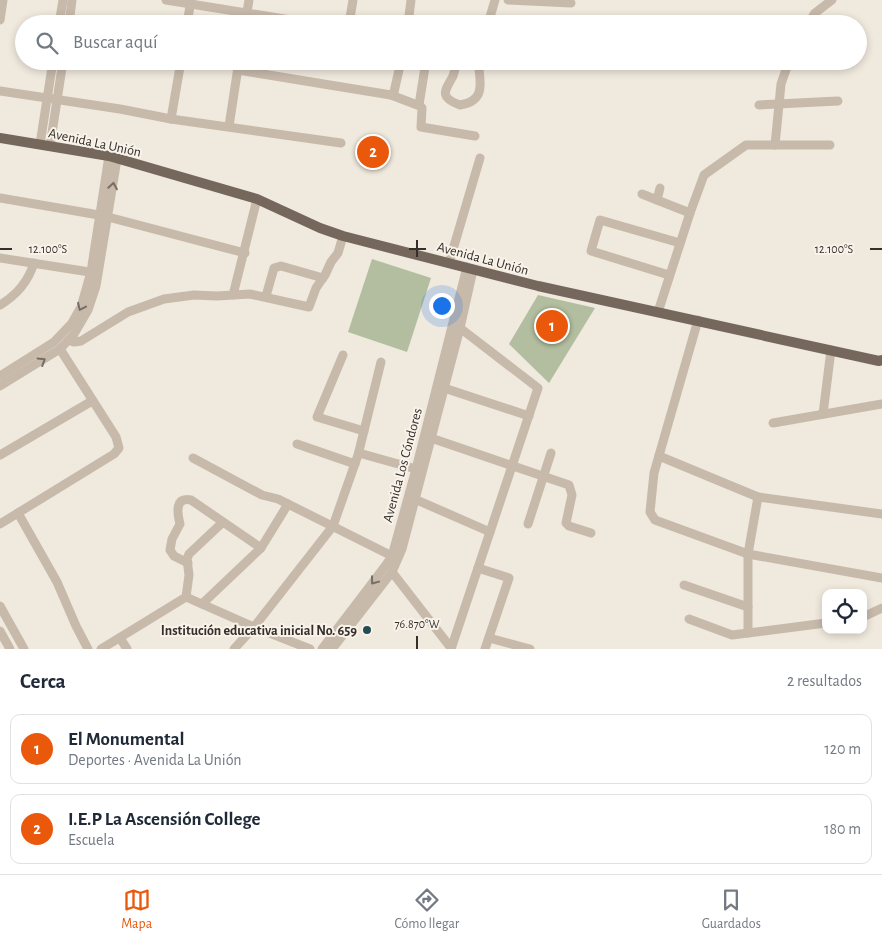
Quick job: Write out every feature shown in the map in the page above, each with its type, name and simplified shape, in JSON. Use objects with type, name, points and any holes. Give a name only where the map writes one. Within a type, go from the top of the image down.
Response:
[{"type":"main road","name":"Avenida La Unión","points":[[0,138],[113,157],[257,199],[320,228],[343,236],[470,269],[881,362]]},
{"type":"street","points":[[0,20],[3,0]]},
{"type":"street","points":[[60,15],[63,0]]},
{"type":"street","points":[[70,15],[72,0]]},
{"type":"street","points":[[166,0],[191,2],[259,15]]},
{"type":"street","points":[[247,13],[249,0]]},
{"type":"street","points":[[350,15],[353,0]]},
{"type":"street","points":[[409,15],[411,0]]},
{"type":"street","points":[[491,15],[495,0]]},
{"type":"street","points":[[508,0],[571,3]]},
{"type":"street","points":[[814,15],[832,0]]},
{"type":"street","points":[[189,15],[191,2]]},
{"type":"street","points":[[45,145],[47,98],[52,70]]},
{"type":"street","points":[[45,145],[61,70]]},
{"type":"street","points":[[171,119],[179,70]]},
{"type":"street","points":[[229,126],[237,70]]},
{"type":"street","points":[[259,70],[391,95],[419,105],[422,108],[421,127],[476,136]]},
{"type":"street","points":[[391,95],[394,92],[399,70]]},
{"type":"street","points":[[419,105],[425,70]]},
{"type":"street","points":[[454,70],[453,77],[444,90],[448,100],[460,105],[472,102],[477,97],[480,91],[480,70]]},
{"type":"street","points":[[775,145],[781,84],[786,70]]},
{"type":"street","points":[[0,91],[120,109],[171,119],[341,143]]},
{"type":"street","points":[[759,105],[838,101]]},
{"type":"street","points":[[658,312],[690,212],[703,176],[706,173],[746,145],[830,145]]},
{"type":"street","points":[[0,386],[60,349],[69,340],[88,310],[94,294],[94,273],[113,157]]},
{"type":"street","points":[[449,263],[480,158]]},
{"type":"street","points":[[657,200],[660,188]]},
{"type":"street","points":[[642,194],[690,212]]},
{"type":"street","points":[[0,198],[103,216],[245,253]]},
{"type":"street","points":[[233,295],[257,199]]},
{"type":"street","points":[[669,275],[591,251],[600,220],[680,243]]},
{"type":"street","points":[[69,340],[74,342],[81,341],[128,312],[164,299],[194,295],[250,294],[309,307],[316,288],[338,253],[343,236]]},
{"type":"street","points":[[0,258],[94,273]]},
{"type":"street","points":[[0,306],[21,288],[30,274],[34,263]]},
{"type":"street","points":[[266,296],[274,268],[281,266],[323,278]]},
{"type":"street","name":"Avenida Los Cóndores","points":[[322,649],[392,556],[431,438],[460,328],[470,269]]},
{"type":"street","name":"Avenida Los Cóndores","points":[[332,649],[392,572],[402,549],[416,469],[470,269]]},
{"type":"street","points":[[0,376],[47,348],[67,330],[81,307],[94,273]]},
{"type":"street","points":[[698,320],[654,473],[650,495],[650,512],[655,520],[748,554],[882,578]]},
{"type":"street","points":[[451,649],[538,388],[460,328]]},
{"type":"street","points":[[0,524],[116,452],[119,448],[116,437],[60,349]]},
{"type":"street","points":[[823,414],[831,350]]},
{"type":"street","points":[[343,355],[317,417],[364,431]]},
{"type":"street","points":[[234,649],[254,627],[333,526],[359,453],[381,362]]},
{"type":"street","points":[[444,388],[529,416]]},
{"type":"street","points":[[0,455],[92,401]]},
{"type":"street","points":[[773,423],[882,404]]},
{"type":"street","points":[[431,438],[569,485],[572,495],[566,523],[569,526],[591,534]]},
{"type":"street","points":[[297,444],[355,464]]},
{"type":"street","points":[[359,453],[416,469]]},
{"type":"street","points":[[528,524],[551,453]]},
{"type":"street","points":[[660,456],[758,497],[882,514]]},
{"type":"street","points":[[192,458],[262,494],[288,504],[392,556]]},
{"type":"street","points":[[748,633],[748,554],[758,497]]},
{"type":"street","points":[[412,498],[490,532]]},
{"type":"street","points":[[188,563],[174,556],[170,550],[172,539],[180,524],[177,512],[181,501],[185,499],[191,500],[261,548]]},
{"type":"street","points":[[202,604],[261,548],[288,504]]},
{"type":"street","points":[[18,513],[56,582],[88,649]]},
{"type":"street","points":[[101,649],[186,597],[190,575],[187,559],[189,554],[223,522]]},
{"type":"street","points":[[478,568],[509,578],[486,649]]},
{"type":"street","points":[[392,572],[451,649]]},
{"type":"street","points":[[684,585],[748,607]]},
{"type":"street","points":[[186,597],[310,649]]},
{"type":"street","points":[[0,606],[24,649]]},
{"type":"street","points":[[867,615],[882,608]]},
{"type":"street","points":[[690,618],[732,635],[822,624]]},
{"type":"street","points":[[0,631],[10,649]]},
{"type":"street","points":[[120,638],[126,649]]},
{"type":"street","points":[[489,638],[530,649]]},
{"type":"green space","points":[[372,259],[431,278],[407,352],[348,332]]},
{"type":"green space","points":[[538,295],[595,308],[549,383],[509,344]]},
{"type":"place","name":"I.E.P La Ascensión College","points":[[373,152]]},
{"type":"place","name":"El Monumental","points":[[552,326]]},
{"type":"place","name":"Institución educativa inicial No. 659","points":[[367,630]]}]
